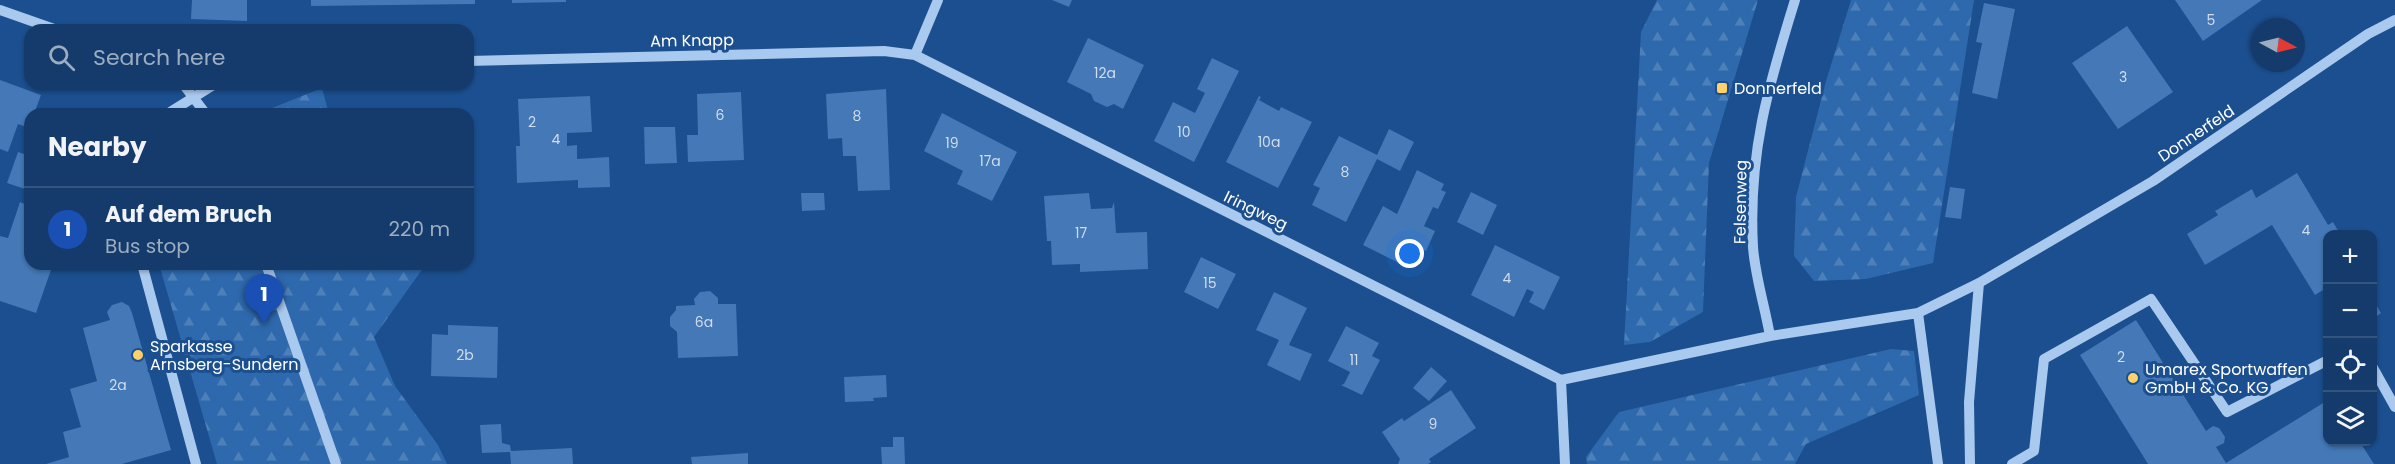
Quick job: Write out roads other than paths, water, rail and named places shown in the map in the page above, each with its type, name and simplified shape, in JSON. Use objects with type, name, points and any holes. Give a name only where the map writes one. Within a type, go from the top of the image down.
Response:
[{"type":"street","points":[[915,55],[938,0]]},
{"type":"street","name":"Felsenweg","points":[[1770,336],[1753,248],[1753,166],[1765,96],[1795,0]]},
{"type":"street","points":[[0,10],[40,24]]},
{"type":"street","name":"Donnerfeld","points":[[1561,380],[1610,372],[1770,336],[1918,312],[1979,283],[2153,181],[2368,34],[2395,20]]},
{"type":"street","name":"Am Knapp","points":[[474,61],[884,51],[915,55]]},
{"type":"street","name":"Iringweg","points":[[915,55],[1561,380]]},
{"type":"street","points":[[188,90],[202,108]]},
{"type":"street","points":[[175,108],[204,90]]},
{"type":"street","points":[[144,270],[196,464]]},
{"type":"street","points":[[268,270],[336,464]]},
{"type":"street","points":[[1970,464],[1970,402],[1979,283]]},
{"type":"street","points":[[2012,464],[2034,451],[2044,359],[2151,299],[2227,412],[2323,363]]},
{"type":"street","points":[[1918,312],[1938,464]]},
{"type":"street","points":[[2377,373],[2395,406]]},
{"type":"street","points":[[1561,380],[1565,464]]},
{"type":"place","name":"Donnerfeld","points":[[1722,88]]},
{"type":"place","name":"Auf dem Bruch","points":[[264,324]]},
{"type":"place","name":"Sparkasse Arnsberg-Sundern","points":[[138,355]]},
{"type":"place","name":"Umarex Sportwaffen GmbH & Co. KG","points":[[2133,378]]}]
